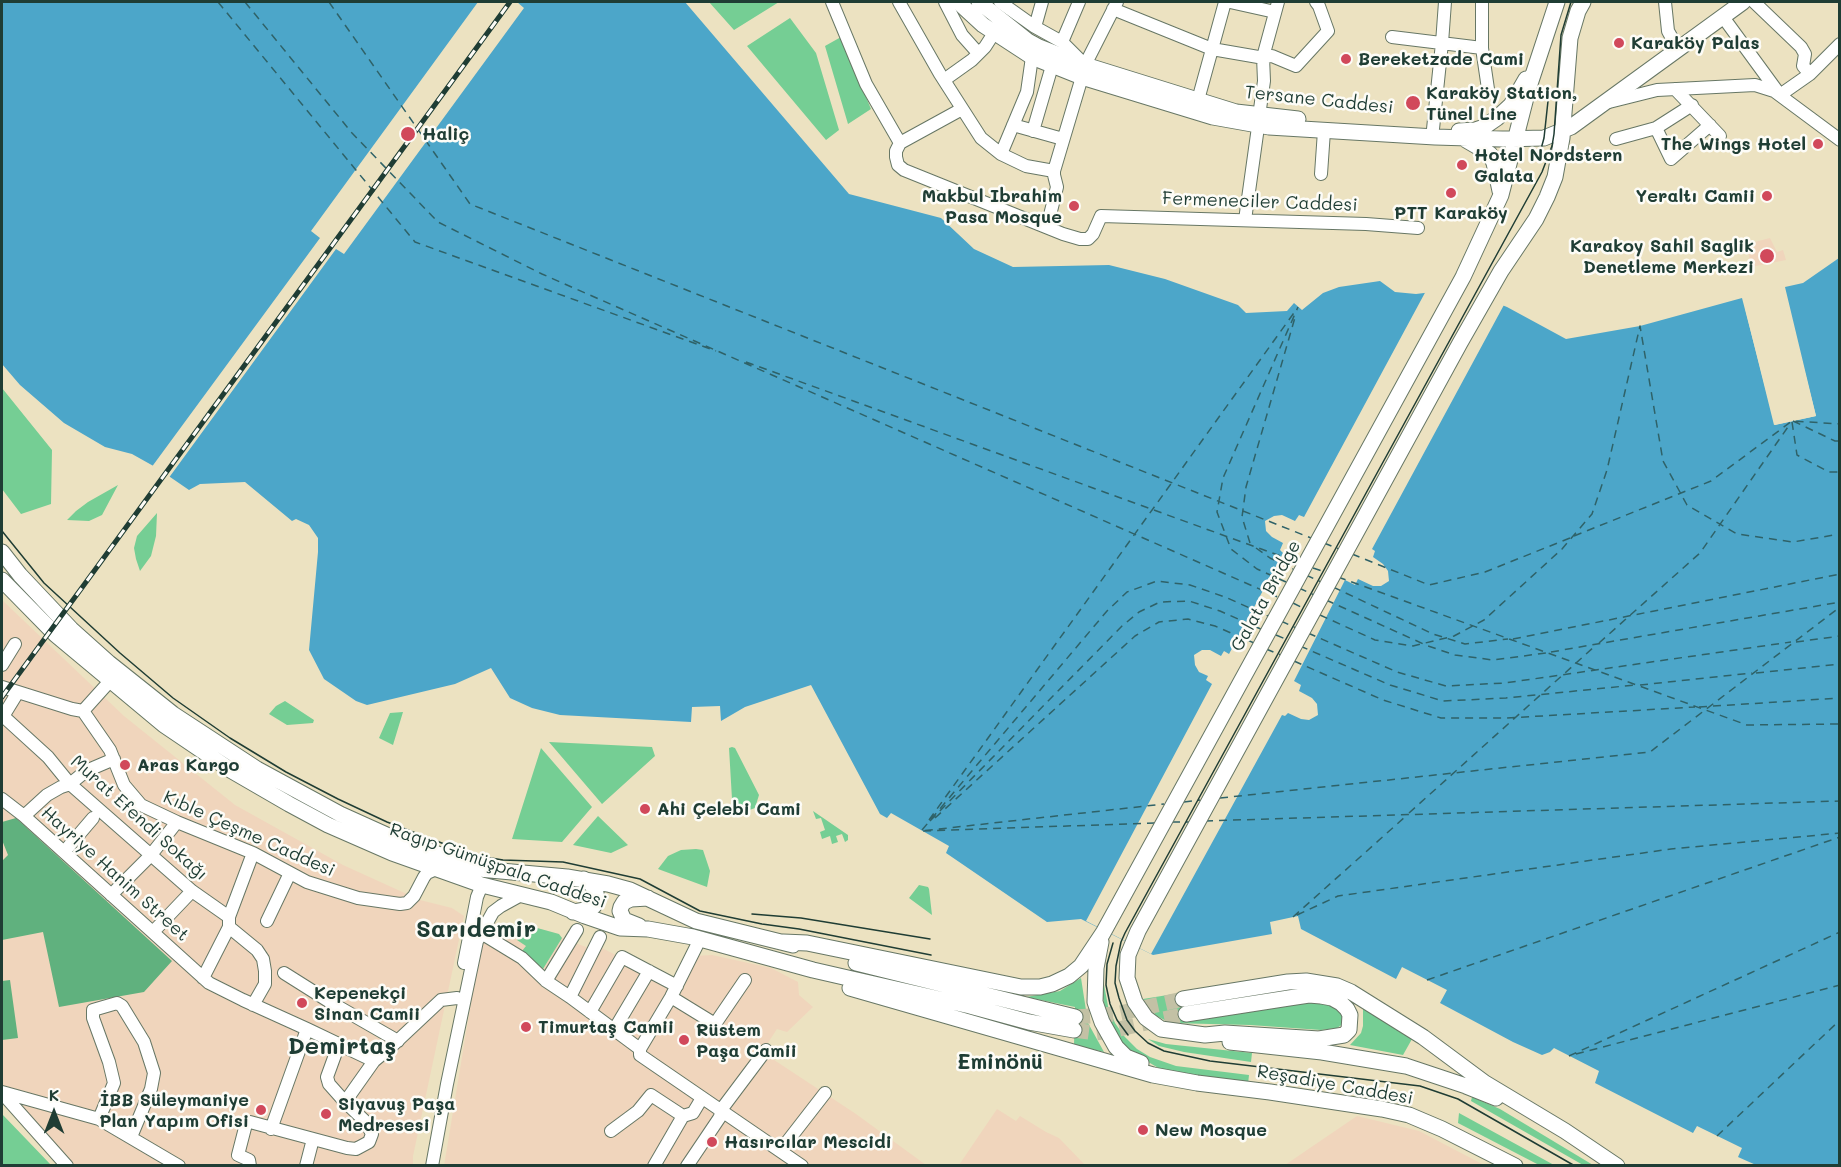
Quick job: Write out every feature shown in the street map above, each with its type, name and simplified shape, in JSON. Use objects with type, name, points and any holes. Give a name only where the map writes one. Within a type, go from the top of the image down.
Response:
[{"type":"main road","name":"Tersane Caddesi","points":[[958,2],[994,33],[1032,57],[1052,66],[1083,71],[1198,100],[1258,121],[1324,131],[1464,138],[1544,138],[1563,132]]},
{"type":"main road","name":"Tersane Caddesi","points":[[979,2],[996,17],[1039,47],[1083,71],[1213,117],[1464,132],[1484,127],[1511,105],[1538,58]]},
{"type":"main road","points":[[1538,1116],[1466,1086],[1406,1066],[1332,1054],[1229,1042],[1205,1035],[1161,1029],[1140,1011],[1127,978],[1128,955],[1132,944],[1490,292],[1536,219],[1547,197],[1555,177],[1563,132],[1570,38],[1583,2]]},
{"type":"main road","points":[[1563,132],[1743,2]]},
{"type":"main road","points":[[1538,58],[1555,3]]},
{"type":"main road","points":[[994,33],[996,17]]},
{"type":"main road","name":"Galata Bridge","points":[[1103,933],[1463,277],[1501,195],[1538,58]]},
{"type":"main road","points":[[1464,138],[1490,154],[1501,195]]},
{"type":"main road","name":"Ragıp Gümüşpala Caddesi","points":[[2,552],[20,575],[71,629],[109,663],[181,719],[235,756],[299,793],[391,837],[436,869],[482,885],[551,902],[621,928],[648,929],[693,937],[813,970]]},
{"type":"main road","name":"Ragıp Gümüşpala Caddesi","points":[[2,580],[56,635],[164,725],[232,771],[328,825],[416,854],[479,868],[584,879],[630,890],[696,921],[783,942]]},
{"type":"main road","points":[[482,885],[520,873]]},
{"type":"main road","points":[[573,912],[589,909],[597,900],[592,885],[584,879]]},
{"type":"main road","points":[[648,898],[631,899],[624,902],[620,911],[624,920],[648,929]]},
{"type":"main road","points":[[783,942],[807,943],[1021,987],[1040,987],[1060,981],[1076,972],[1103,933]]},
{"type":"main road","points":[[1103,933],[1094,986],[1095,1002],[1102,1022],[1116,1047],[1126,1057],[1174,1079]]},
{"type":"main road","points":[[783,942],[1074,1023],[1029,1022],[813,970]]},
{"type":"main road","points":[[813,970],[823,978],[844,987],[1174,1079]]},
{"type":"main road","points":[[1205,1035],[1225,1033],[1319,1039],[1344,1035],[1349,1030],[1350,1015],[1341,1003],[1332,998],[1309,995],[1184,1007],[1288,982],[1306,981],[1337,986],[1351,992],[1423,1036],[1485,1083],[1565,1131],[1617,1166]]},
{"type":"main road","name":"Reşadiye Caddesi","points":[[1174,1079],[1395,1111],[1443,1129],[1515,1166]]},
{"type":"street","points":[[832,2],[866,84],[900,143]]},
{"type":"street","points":[[899,2],[981,138],[1001,154],[1026,166],[1054,171]]},
{"type":"street","points":[[945,2],[962,35],[978,53]]},
{"type":"street","points":[[1000,2],[1035,27],[1062,42],[1083,71]]},
{"type":"street","points":[[1035,27],[1042,2]]},
{"type":"street","points":[[1062,42],[1079,2]]},
{"type":"street","points":[[1198,100],[1228,2],[1276,7],[1263,58],[1264,81],[1245,220]]},
{"type":"street","points":[[962,109],[900,143],[896,151],[898,165],[904,170],[1047,227],[1057,187],[1054,171],[1083,71],[1115,5],[1212,49],[1263,58],[1272,56],[1296,66],[1328,31],[1316,2]]},
{"type":"street","points":[[1433,129],[1443,43],[1445,2]]},
{"type":"street","points":[[1482,2],[1482,48],[1488,89]]},
{"type":"street","points":[[1665,2],[1668,31],[1678,49]]},
{"type":"street","points":[[1754,2],[1801,47],[1804,54],[1803,66],[1810,74]]},
{"type":"street","points":[[1723,18],[1780,95]]},
{"type":"street","points":[[944,80],[966,65],[994,33]]},
{"type":"street","points":[[1392,37],[1482,48]]},
{"type":"street","points":[[1780,95],[1810,74],[1839,44]]},
{"type":"street","points":[[1001,154],[1027,92],[1032,57]]},
{"type":"street","points":[[1033,131],[1052,66]]},
{"type":"street","points":[[1600,105],[1657,90],[1755,85],[1774,91],[1839,140]]},
{"type":"street","points":[[1675,89],[1720,136]]},
{"type":"street","points":[[1616,139],[1656,128],[1692,105]]},
{"type":"street","points":[[1013,125],[1063,139]]},
{"type":"street","points":[[1656,128],[1671,159],[1710,125]]},
{"type":"street","points":[[1321,174],[1324,131]]},
{"type":"street","name":"Fermeneciler Caddesi","points":[[1047,227],[1063,234],[1088,239],[1093,234],[1101,216],[1366,224],[1418,228]]},
{"type":"street","points":[[2,665],[15,644]]},
{"type":"street","points":[[2,687],[83,711],[110,681]]},
{"type":"street","points":[[2,717],[18,692]]},
{"type":"street","name":"Kıble Çeşme Caddesi","points":[[83,711],[110,750],[124,785],[141,806],[253,853],[307,882],[358,898],[400,904],[407,903],[414,896],[427,873],[436,869]]},
{"type":"street","name":"Murat Efendi Sokağı","points":[[2,717],[48,757],[70,784],[150,856],[229,922],[257,950],[263,959],[265,984],[253,1005]]},
{"type":"street","points":[[24,816],[47,795],[70,784],[86,771],[114,759]]},
{"type":"street","name":"Hayriye Hanim Street","points":[[2,799],[24,816],[209,983],[374,1061]]},
{"type":"street","points":[[64,852],[93,818]]},
{"type":"street","points":[[111,895],[150,856],[177,822]]},
{"type":"street","points":[[203,978],[229,922],[253,853]]},
{"type":"street","points":[[267,921],[290,873]]},
{"type":"street","points":[[426,1166],[457,998],[482,885]]},
{"type":"street","points":[[153,932],[192,891]]},
{"type":"street","points":[[432,1166],[473,956],[481,933],[493,912],[521,895]]},
{"type":"street","points":[[546,981],[577,930]]},
{"type":"street","points":[[481,933],[522,958],[546,981],[702,1098],[802,1165]]},
{"type":"street","points":[[570,997],[600,937]]},
{"type":"street","points":[[640,1052],[697,945]]},
{"type":"street","points":[[590,1012],[622,957],[649,970],[715,1024],[745,980]]},
{"type":"street","points":[[614,1030],[649,970]]},
{"type":"street","points":[[284,973],[398,1041]]},
{"type":"street","points":[[345,1102],[374,1061],[441,1000],[457,998]]},
{"type":"street","points":[[99,1119],[114,1083],[93,1018],[93,1010],[117,1003],[122,1006],[144,1042],[154,1073],[151,1089],[131,1137]]},
{"type":"street","points":[[271,1129],[307,1029]]},
{"type":"street","points":[[250,1166],[249,1160],[238,1155],[246,1124],[250,1122],[356,1149],[369,1142],[372,1134],[371,1128],[329,1084],[327,1077],[339,1044]]},
{"type":"street","points":[[687,1166],[720,1117],[721,1110],[766,1050]]},
{"type":"street","points":[[2,1093],[99,1119],[179,1166]]},
{"type":"street","points":[[2,1093],[67,1166]]},
{"type":"street","points":[[780,1151],[825,1093]]},
{"type":"street","points":[[611,1131],[638,1111],[651,1095],[683,1116]]},
{"type":"street","points":[[654,1166],[683,1116],[693,1113],[702,1098]]},
{"type":"street","points":[[306,1166],[313,1139]]},
{"type":"shaded area","name":"Karakoy Sahil Saglik Denetleme Merkezi","points":[[1770,238],[1777,252],[1783,250],[1786,260],[1751,267],[1747,244]]},
{"type":"shaded area","points":[[2,600],[124,716],[235,805],[343,865],[420,900],[452,908],[464,916],[413,1156],[413,1165],[72,1165],[2,1095]]},
{"type":"shaded area","points":[[496,923],[530,926],[559,934],[562,938],[594,950],[598,946],[679,987],[698,958],[696,956],[712,955],[771,968],[798,982],[799,995],[813,1007],[787,1032],[777,1029],[762,1052],[856,1114],[926,1165],[444,1166],[482,936]]},
{"type":"shaded area","points":[[997,1109],[1016,1121],[1020,1116],[1059,1138],[1085,1165],[959,1165]]},
{"type":"shaded area","points":[[1357,1116],[1419,1131],[1484,1165],[1285,1165]]},
{"type":"green space","points":[[709,2],[779,2],[734,30]]},
{"type":"green space","points":[[790,18],[816,53],[839,130],[826,140],[747,46]]},
{"type":"green space","points":[[841,37],[871,109],[848,124],[825,46]]},
{"type":"green space","points":[[2,388],[52,450],[51,504],[21,514],[2,489]]},
{"type":"green space","points":[[118,485],[102,515],[89,521],[67,520],[88,502]]},
{"type":"green space","points":[[157,513],[156,536],[151,556],[140,571],[134,548],[137,536]]},
{"type":"green space","points":[[285,701],[314,720],[313,723],[287,725],[269,714]]},
{"type":"green space","points":[[403,712],[393,745],[379,738],[390,713]]},
{"type":"green space","points":[[549,742],[652,747],[655,756],[602,804]]},
{"type":"green space","points":[[541,748],[592,807],[562,842],[512,839]]},
{"type":"green space","points":[[729,748],[735,748],[759,795],[755,808],[733,816]]},
{"type":"green space","points":[[813,811],[848,835],[848,840],[845,842],[842,834],[836,836],[838,842],[832,844],[830,836],[822,839],[820,832],[825,830],[821,818],[816,819]]},
{"type":"green space","points":[[598,816],[628,845],[611,853],[573,845]]},
{"type":"green space","points":[[16,818],[172,961],[144,992],[59,1007],[43,932],[2,940],[2,861],[8,855],[2,840],[2,822]]},
{"type":"green space","points":[[681,850],[703,850],[710,871],[707,887],[658,869],[668,856]]},
{"type":"green space","points":[[919,885],[929,889],[932,915],[909,898]]},
{"type":"green space","points":[[506,924],[530,926],[559,934],[562,938],[543,969],[522,951],[526,946],[517,940],[519,936],[505,927]]},
{"type":"green space","points":[[1102,974],[1108,1006],[1115,1023],[1137,1049],[1150,1057],[1176,1066],[1249,1075],[1248,1084],[1160,1069],[1130,1051],[1118,1038],[1105,1007],[1101,990]]},
{"type":"green space","points":[[1081,978],[1088,1023],[1104,1052],[1074,1045],[1075,1007],[1026,997],[1060,991]]},
{"type":"green space","points":[[10,980],[18,1038],[2,1040],[2,981]]},
{"type":"green space","points":[[1180,993],[1187,1022],[1319,1002],[1340,1009],[1344,1015],[1343,1024],[1337,1028],[1321,1030],[1170,1023],[1153,1014],[1143,999]]},
{"type":"green space","points":[[1363,1003],[1412,1039],[1403,1055],[1350,1045],[1361,1033]]},
{"type":"green space","points":[[1148,1039],[1166,1044],[1252,1053],[1251,1062],[1184,1052],[1159,1046]]},
{"type":"green space","points":[[1472,1097],[1500,1109],[1593,1165],[1583,1165],[1471,1101]]},
{"type":"green space","points":[[1459,1113],[1554,1165],[1539,1165],[1458,1123]]},
{"type":"green space","points":[[2,1114],[27,1140],[51,1165],[2,1165]]},
{"type":"water","points":[[2,2],[685,2],[849,194],[941,218],[974,249],[1013,267],[1109,265],[1165,279],[1238,305],[1246,313],[1287,311],[1294,303],[1302,310],[1323,293],[1339,287],[1380,281],[1395,292],[1472,293],[1507,307],[1566,339],[1640,326],[1742,298],[1775,425],[1816,416],[1785,287],[1803,283],[1839,258],[1839,1165],[1756,1165],[1738,1157],[1742,1148],[1697,1126],[1693,1133],[1595,1083],[1599,1071],[1554,1048],[1542,1055],[1440,1003],[1447,990],[1402,967],[1396,979],[1301,929],[1298,916],[1270,922],[1272,934],[1153,955],[1081,919],[1047,922],[946,853],[949,846],[891,813],[887,818],[880,814],[811,685],[745,707],[721,721],[720,706],[692,707],[691,722],[560,715],[532,708],[510,698],[491,668],[455,684],[367,705],[356,701],[324,679],[309,650],[318,538],[309,525],[296,519],[292,521],[245,482],[200,484],[189,490],[132,454],[105,447],[64,423],[20,385],[2,364]]},
{"type":"pier","points":[[478,2],[517,2],[524,8],[344,254],[336,249],[168,479],[151,468],[320,238],[311,231]]},
{"type":"pier","points":[[1440,280],[1505,303],[1372,549],[1375,551],[1373,557],[1388,571],[1389,581],[1381,586],[1373,586],[1358,579],[1355,585],[1345,580],[1294,681],[1301,685],[1299,691],[1312,698],[1317,704],[1318,715],[1309,720],[1288,713],[1285,716],[1282,715],[1151,954],[1086,921],[1212,684],[1206,680],[1208,676],[1199,672],[1195,665],[1194,655],[1202,650],[1210,650],[1221,656],[1224,651],[1229,654],[1283,553],[1280,550],[1283,543],[1266,531],[1265,521],[1282,515],[1295,521],[1299,515],[1304,517],[1427,289],[1431,289]]},
{"type":"pier","points":[[1786,298],[1816,416],[1774,425],[1745,308],[1747,307],[1776,421],[1812,414],[1784,299]]},
{"type":"ferry route","points":[[218,2],[415,242],[716,351]]},
{"type":"ferry route","points":[[245,2],[352,133],[438,222],[542,274],[1280,598]]},
{"type":"ferry route","points":[[329,2],[470,204],[1311,538]]},
{"type":"ferry route","points":[[1286,582],[1257,569],[1231,549],[1217,512],[1223,478],[1298,307]]},
{"type":"ferry route","points":[[929,820],[1296,310]]},
{"type":"ferry route","points":[[1250,543],[1242,517],[1246,487],[1296,314]]},
{"type":"ferry route","points":[[1320,615],[1375,640],[1413,646],[1454,636],[1484,620],[1562,549],[1592,514],[1607,470],[1640,326],[1663,461],[1687,505],[1737,534],[1793,542],[1840,534]]},
{"type":"ferry route","points":[[746,362],[1297,562]]},
{"type":"ferry route","points":[[1574,536],[1711,481],[1792,421],[1840,424]]},
{"type":"ferry route","points":[[1793,421],[1835,441],[1840,441]]},
{"type":"ferry route","points":[[1792,422],[1797,455],[1829,472],[1840,472]]},
{"type":"ferry route","points":[[1599,643],[1700,553],[1790,424]]},
{"type":"ferry route","points":[[1352,554],[1429,585],[1485,572],[1570,538]]},
{"type":"ferry route","points":[[1324,543],[1339,549]]},
{"type":"ferry route","points":[[1256,548],[1293,569]]},
{"type":"ferry route","points":[[1313,568],[1325,572]]},
{"type":"ferry route","points":[[1513,639],[1840,574]]},
{"type":"ferry route","points":[[1306,575],[1321,582]]},
{"type":"ferry route","points":[[1338,577],[1747,725],[1840,724]]},
{"type":"ferry route","points":[[922,830],[1107,611],[1127,592],[1157,581],[1190,585],[1268,616]]},
{"type":"ferry route","points":[[1333,587],[1433,634],[1465,644],[1508,639]]},
{"type":"ferry route","points":[[1299,588],[1314,595]]},
{"type":"ferry route","points":[[1326,600],[1428,646],[1455,655],[1493,660],[1546,653]]},
{"type":"ferry route","points":[[930,821],[1122,626],[1139,612],[1160,602],[1189,601],[1220,611],[1263,630]]},
{"type":"ferry route","points":[[1551,652],[1840,602]]},
{"type":"ferry route","points":[[1293,603],[1307,610]]},
{"type":"ferry route","points":[[1220,798],[1650,752],[1840,607]]},
{"type":"ferry route","points":[[935,818],[1135,636],[1159,622],[1188,619],[1215,626],[1254,643]]},
{"type":"ferry route","points":[[1281,621],[1296,628]]},
{"type":"ferry route","points":[[1308,633],[1397,672],[1446,686],[1505,683],[1791,642]]},
{"type":"ferry route","points":[[1276,635],[1288,640]]},
{"type":"ferry route","points":[[1796,642],[1840,636]]},
{"type":"ferry route","points":[[1300,646],[1390,685],[1443,701],[1506,698],[1635,685]]},
{"type":"ferry route","points":[[1409,813],[1595,646]]},
{"type":"ferry route","points":[[1266,649],[1281,655]]},
{"type":"ferry route","points":[[1294,661],[1383,700],[1441,718],[1507,718],[1695,707]]},
{"type":"ferry route","points":[[1756,673],[1840,664]]},
{"type":"ferry route","points":[[1640,685],[1752,673]]},
{"type":"ferry route","points":[[1699,707],[1840,698]]},
{"type":"ferry route","points":[[1184,802],[1200,800]]},
{"type":"ferry route","points":[[1205,821],[1840,801]]},
{"type":"ferry route","points":[[1155,823],[921,831],[1164,804]]},
{"type":"ferry route","points":[[1293,917],[1406,816]]},
{"type":"ferry route","points":[[1172,822],[1191,822]]},
{"type":"ferry route","points":[[1297,915],[1338,896],[1671,849],[1840,833]]},
{"type":"ferry route","points":[[1427,980],[1840,837]]},
{"type":"ferry route","points":[[1569,1056],[1840,932]]},
{"type":"ferry route","points":[[1576,1054],[1840,985]]},
{"type":"ferry route","points":[[1717,1136],[1840,1020]]},
{"type":"tunnel","points":[[1075,1017],[1116,1014],[1183,999]]},
{"type":"tunnel","points":[[1074,1030],[1095,1033],[1110,1031],[1186,1014]]},
{"type":"tram line","points":[[1571,2],[1561,35],[1552,146],[1542,172],[1125,933],[1116,966],[1115,983],[1127,1020],[1148,1043],[1164,1051],[1210,1061],[1420,1086],[1458,1099],[1575,1166]]},
{"type":"tram line","points":[[1538,160],[1544,138],[1548,101]]},
{"type":"tram line","points":[[2,531],[44,583],[173,698],[230,738],[286,772],[387,822],[473,855],[503,860],[563,862],[640,879],[700,911],[931,955]]},
{"type":"tram line","points":[[752,914],[801,918],[930,939]]},
{"type":"tram line","points":[[1113,943],[1107,964],[1106,985],[1110,1004],[1117,1020],[1128,1035]]},
{"type":"railway","points":[[2,697],[510,2]]},
{"type":"place","name":"Karaköy Palas","points":[[1619,43]]},
{"type":"place","name":"Bereketzade Cami","points":[[1346,59]]},
{"type":"place","name":"Karaköy Station, Tünel Line","points":[[1413,103]]},
{"type":"place","name":"Haliç","points":[[408,134]]},
{"type":"place","name":"The Wings Hotel","points":[[1818,144]]},
{"type":"place","name":"Hotel Nordstern Galata","points":[[1462,165]]},
{"type":"place","name":"PTT Karaköy","points":[[1451,193]]},
{"type":"place","name":"Yeraltı Camii","points":[[1767,196]]},
{"type":"place","name":"Makbul Ibrahim Pasa Mosque","points":[[1074,206]]},
{"type":"place","name":"Karakoy Sahil Saglik Denetleme Merkezi","points":[[1767,256]]},
{"type":"place","name":"Aras Kargo","points":[[125,765]]},
{"type":"place","name":"Ahi Çelebi Cami","points":[[645,809]]},
{"type":"place","name":"Kepenekçi Sinan Camii","points":[[302,1003]]},
{"type":"place","name":"Timurtaş Camii","points":[[526,1027]]},
{"type":"place","name":"Rüstem Paşa Camii","points":[[684,1040]]},
{"type":"place","name":"İBB Süleymaniye Plan Yapım Ofisi","points":[[261,1110]]},
{"type":"place","name":"Siyavuş Paşa Medresesi","points":[[326,1114]]},
{"type":"place","name":"New Mosque","points":[[1143,1130]]},
{"type":"place","name":"Hasırcılar Mescidi","points":[[712,1142]]},
{"type":"district","name":"Sarıdemir","points":[[476,930]]},
{"type":"district","name":"Demirtaş","points":[[342,1047]]},
{"type":"district","name":"Eminönü","points":[[1000,1063]]}]
